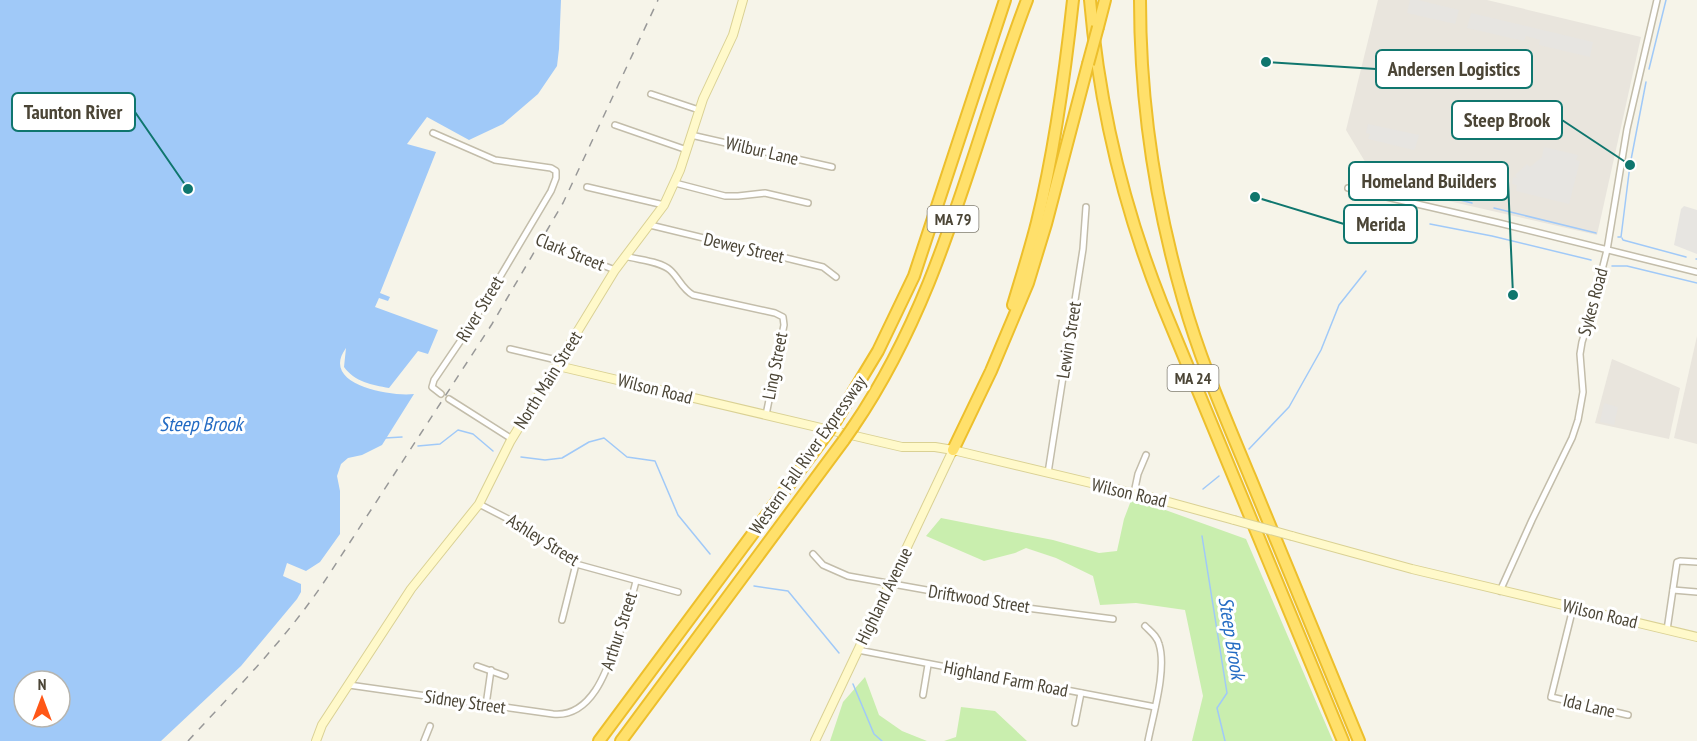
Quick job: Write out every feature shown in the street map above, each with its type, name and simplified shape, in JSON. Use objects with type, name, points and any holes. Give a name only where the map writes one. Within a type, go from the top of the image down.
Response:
[{"type":"highway","name":"Western Fall River Expressway","points":[[599,741],[826,435],[883,342],[914,276],[932,227],[1005,0]]},
{"type":"highway","name":"Western Fall River Expressway","points":[[621,741],[844,440],[901,346],[932,280],[1027,0]]},
{"type":"highway","points":[[1003,340],[1046,182],[1060,102],[1073,0]]},
{"type":"highway","name":"MA 24","points":[[1090,0],[1107,122],[1121,184],[1140,244],[1162,304],[1343,741]]},
{"type":"highway","points":[[953,450],[1021,303],[1038,254],[1105,0]]},
{"type":"highway","name":"MA 24","points":[[1140,0],[1143,75],[1150,148],[1163,220],[1183,301],[1210,380],[1359,741]]},
{"type":"main road","name":"North Main Street","points":[[316,741],[322,725],[411,589],[479,504],[512,439],[615,270],[664,205],[675,183],[699,110],[733,35],[743,0]]},
{"type":"main road","name":"Wilson Road","points":[[559,363],[902,447],[935,447],[953,450],[1134,493],[1412,569],[1697,637]]},
{"type":"main road","name":"Highland Avenue","points":[[815,741],[953,450]]},
{"type":"street","name":"Sykes Road","points":[[1500,591],[1576,427],[1583,396],[1580,350],[1607,250],[1629,119],[1658,0]]},
{"type":"street","points":[[651,94],[699,110]]},
{"type":"street","points":[[615,125],[687,150]]},
{"type":"street","name":"River Street","points":[[433,133],[495,160],[551,168],[556,171],[551,191],[472,324],[433,383],[432,387],[441,394]]},
{"type":"street","name":"Wilbur Lane","points":[[691,135],[832,167]]},
{"type":"street","points":[[675,183],[724,195],[765,193],[808,203]]},
{"type":"street","points":[[587,187],[664,205]]},
{"type":"street","points":[[1348,188],[1697,272]]},
{"type":"street","name":"Lewin Street","points":[[1048,473],[1083,249],[1086,207]]},
{"type":"street","name":"Dewey Street","points":[[650,225],[823,267],[836,277]]},
{"type":"street","name":"Clark Street","points":[[524,234],[615,270]]},
{"type":"street","name":"Ling Street","points":[[625,256],[666,267],[674,273],[684,289],[693,295],[743,308],[775,313],[783,317],[784,326],[766,415]]},
{"type":"street","name":"Wilson Road","points":[[510,349],[559,363]]},
{"type":"street","points":[[449,399],[512,439]]},
{"type":"street","points":[[1134,493],[1138,474],[1146,455]]},
{"type":"street","name":"Ashley Street","points":[[479,504],[518,524],[576,564],[678,592]]},
{"type":"street","name":"Driftwood Street","points":[[813,554],[823,566],[843,575],[1027,608],[1113,619]]},
{"type":"street","points":[[1667,630],[1678,562],[1697,562]]},
{"type":"street","points":[[562,620],[576,564]]},
{"type":"street","name":"Arthur Street","points":[[579,708],[589,699],[607,670],[636,581]]},
{"type":"street","points":[[1673,590],[1697,592]]},
{"type":"street","name":"Ida Lane","points":[[1573,608],[1551,697],[1628,715]]},
{"type":"street","points":[[1145,626],[1155,634],[1161,653],[1161,674],[1148,741]]},
{"type":"street","name":"Highland Farm Road","points":[[858,650],[1155,707]]},
{"type":"street","points":[[922,695],[928,664]]},
{"type":"street","points":[[477,666],[505,676]]},
{"type":"street","points":[[486,705],[491,670]]},
{"type":"street","name":"Sidney Street","points":[[350,685],[558,715],[579,708]]},
{"type":"street","points":[[1075,723],[1081,693]]},
{"type":"street","points":[[424,741],[430,726]]},
{"type":"shaded area","points":[[1378,0],[1487,0],[1641,37],[1597,235],[1379,185],[1346,130]]},
{"type":"shaded area","points":[[1410,0],[1459,10],[1455,24],[1407,13]]},
{"type":"shaded area","points":[[1471,13],[1593,42],[1590,57],[1539,45],[1540,40],[1526,36],[1524,41],[1467,28]]},
{"type":"shaded area","points":[[1368,124],[1419,135],[1414,150],[1368,139],[1370,134],[1366,133]]},
{"type":"shaded area","points":[[1544,147],[1578,155],[1576,160],[1580,161],[1569,204],[1516,191],[1517,185],[1512,184],[1513,177],[1518,178],[1515,175],[1527,164],[1530,167],[1542,157]]},
{"type":"shaded area","points":[[1684,206],[1697,210],[1697,254],[1674,245],[1681,209]]},
{"type":"shaded area","points":[[1697,336],[1697,444],[1674,438]]},
{"type":"shaded area","points":[[1612,359],[1680,388],[1669,439],[1595,423]]},
{"type":"shaded area","points":[[1604,403],[1618,407],[1614,425],[1600,422]]},
{"type":"green space","points":[[1132,498],[1246,539],[1333,741],[1192,741],[1203,696],[1185,610],[1136,603],[1100,605],[1093,576],[1056,558],[1026,548],[984,561],[926,536],[941,518],[1053,540],[1099,553],[1117,551],[1124,519]]},
{"type":"green space","points":[[865,677],[879,715],[902,731],[927,741],[830,741],[843,702]]},
{"type":"green space","points":[[961,707],[995,711],[1027,741],[944,741],[956,737]]},
{"type":"water","points":[[0,0],[561,0],[557,66],[538,94],[503,124],[469,140],[427,117],[407,144],[436,152],[380,293],[390,297],[388,301],[379,298],[375,307],[438,330],[428,354],[418,351],[389,388],[364,382],[348,372],[344,367],[346,348],[340,361],[342,371],[350,380],[361,386],[375,391],[414,394],[382,445],[362,455],[348,458],[341,464],[337,476],[340,491],[340,534],[320,562],[306,571],[287,563],[283,576],[301,584],[301,592],[297,599],[241,666],[161,741],[0,741]]},
{"type":"waterway","name":"Steep Brook","points":[[1649,69],[1666,0]]},
{"type":"waterway","name":"Steep Brook","points":[[1618,237],[1621,237],[1630,165],[1646,82]]},
{"type":"waterway","name":"Steep Brook","points":[[1411,191],[1413,188],[1472,203]]},
{"type":"waterway","name":"Steep Brook","points":[[1494,208],[1596,233]]},
{"type":"waterway","name":"Steep Brook","points":[[1399,230],[1405,220]]},
{"type":"waterway","points":[[1405,222],[1413,221]]},
{"type":"waterway","points":[[1430,224],[1492,236],[1591,260]]},
{"type":"waterway","points":[[1622,238],[1686,257]]},
{"type":"waterway","points":[[1612,266],[1627,266],[1697,283]]},
{"type":"waterway","name":"Steep Brook","points":[[1249,449],[1289,407],[1321,350],[1339,305],[1366,271]]},
{"type":"waterway","name":"Steep Brook","points":[[418,446],[440,444],[458,430],[473,434],[493,451]]},
{"type":"waterway","name":"Steep Brook","points":[[385,438],[402,437]]},
{"type":"waterway","name":"Steep Brook","points":[[521,457],[545,460],[562,458],[589,442],[604,438],[627,457],[655,461],[678,515],[710,554]]},
{"type":"waterway","name":"Steep Brook","points":[[1203,489],[1219,476]]},
{"type":"waterway","name":"Steep Brook","points":[[1202,536],[1227,693],[1217,708],[1225,741]]},
{"type":"waterway","name":"Steep Brook","points":[[754,586],[788,591],[839,653]]},
{"type":"waterway","name":"Steep Brook","points":[[853,684],[874,734],[882,741]]},
{"type":"railway","points":[[188,741],[261,662],[313,598],[492,324],[563,203],[658,0]]},
{"type":"place","name":"Andersen Logistics","points":[[1266,62]]},
{"type":"place","name":"Steep Brook","points":[[1630,165]]},
{"type":"place","name":"Taunton River","points":[[188,189]]},
{"type":"place","name":"Merida","points":[[1255,197]]},
{"type":"place","name":"Homeland Builders","points":[[1513,295]]}]
